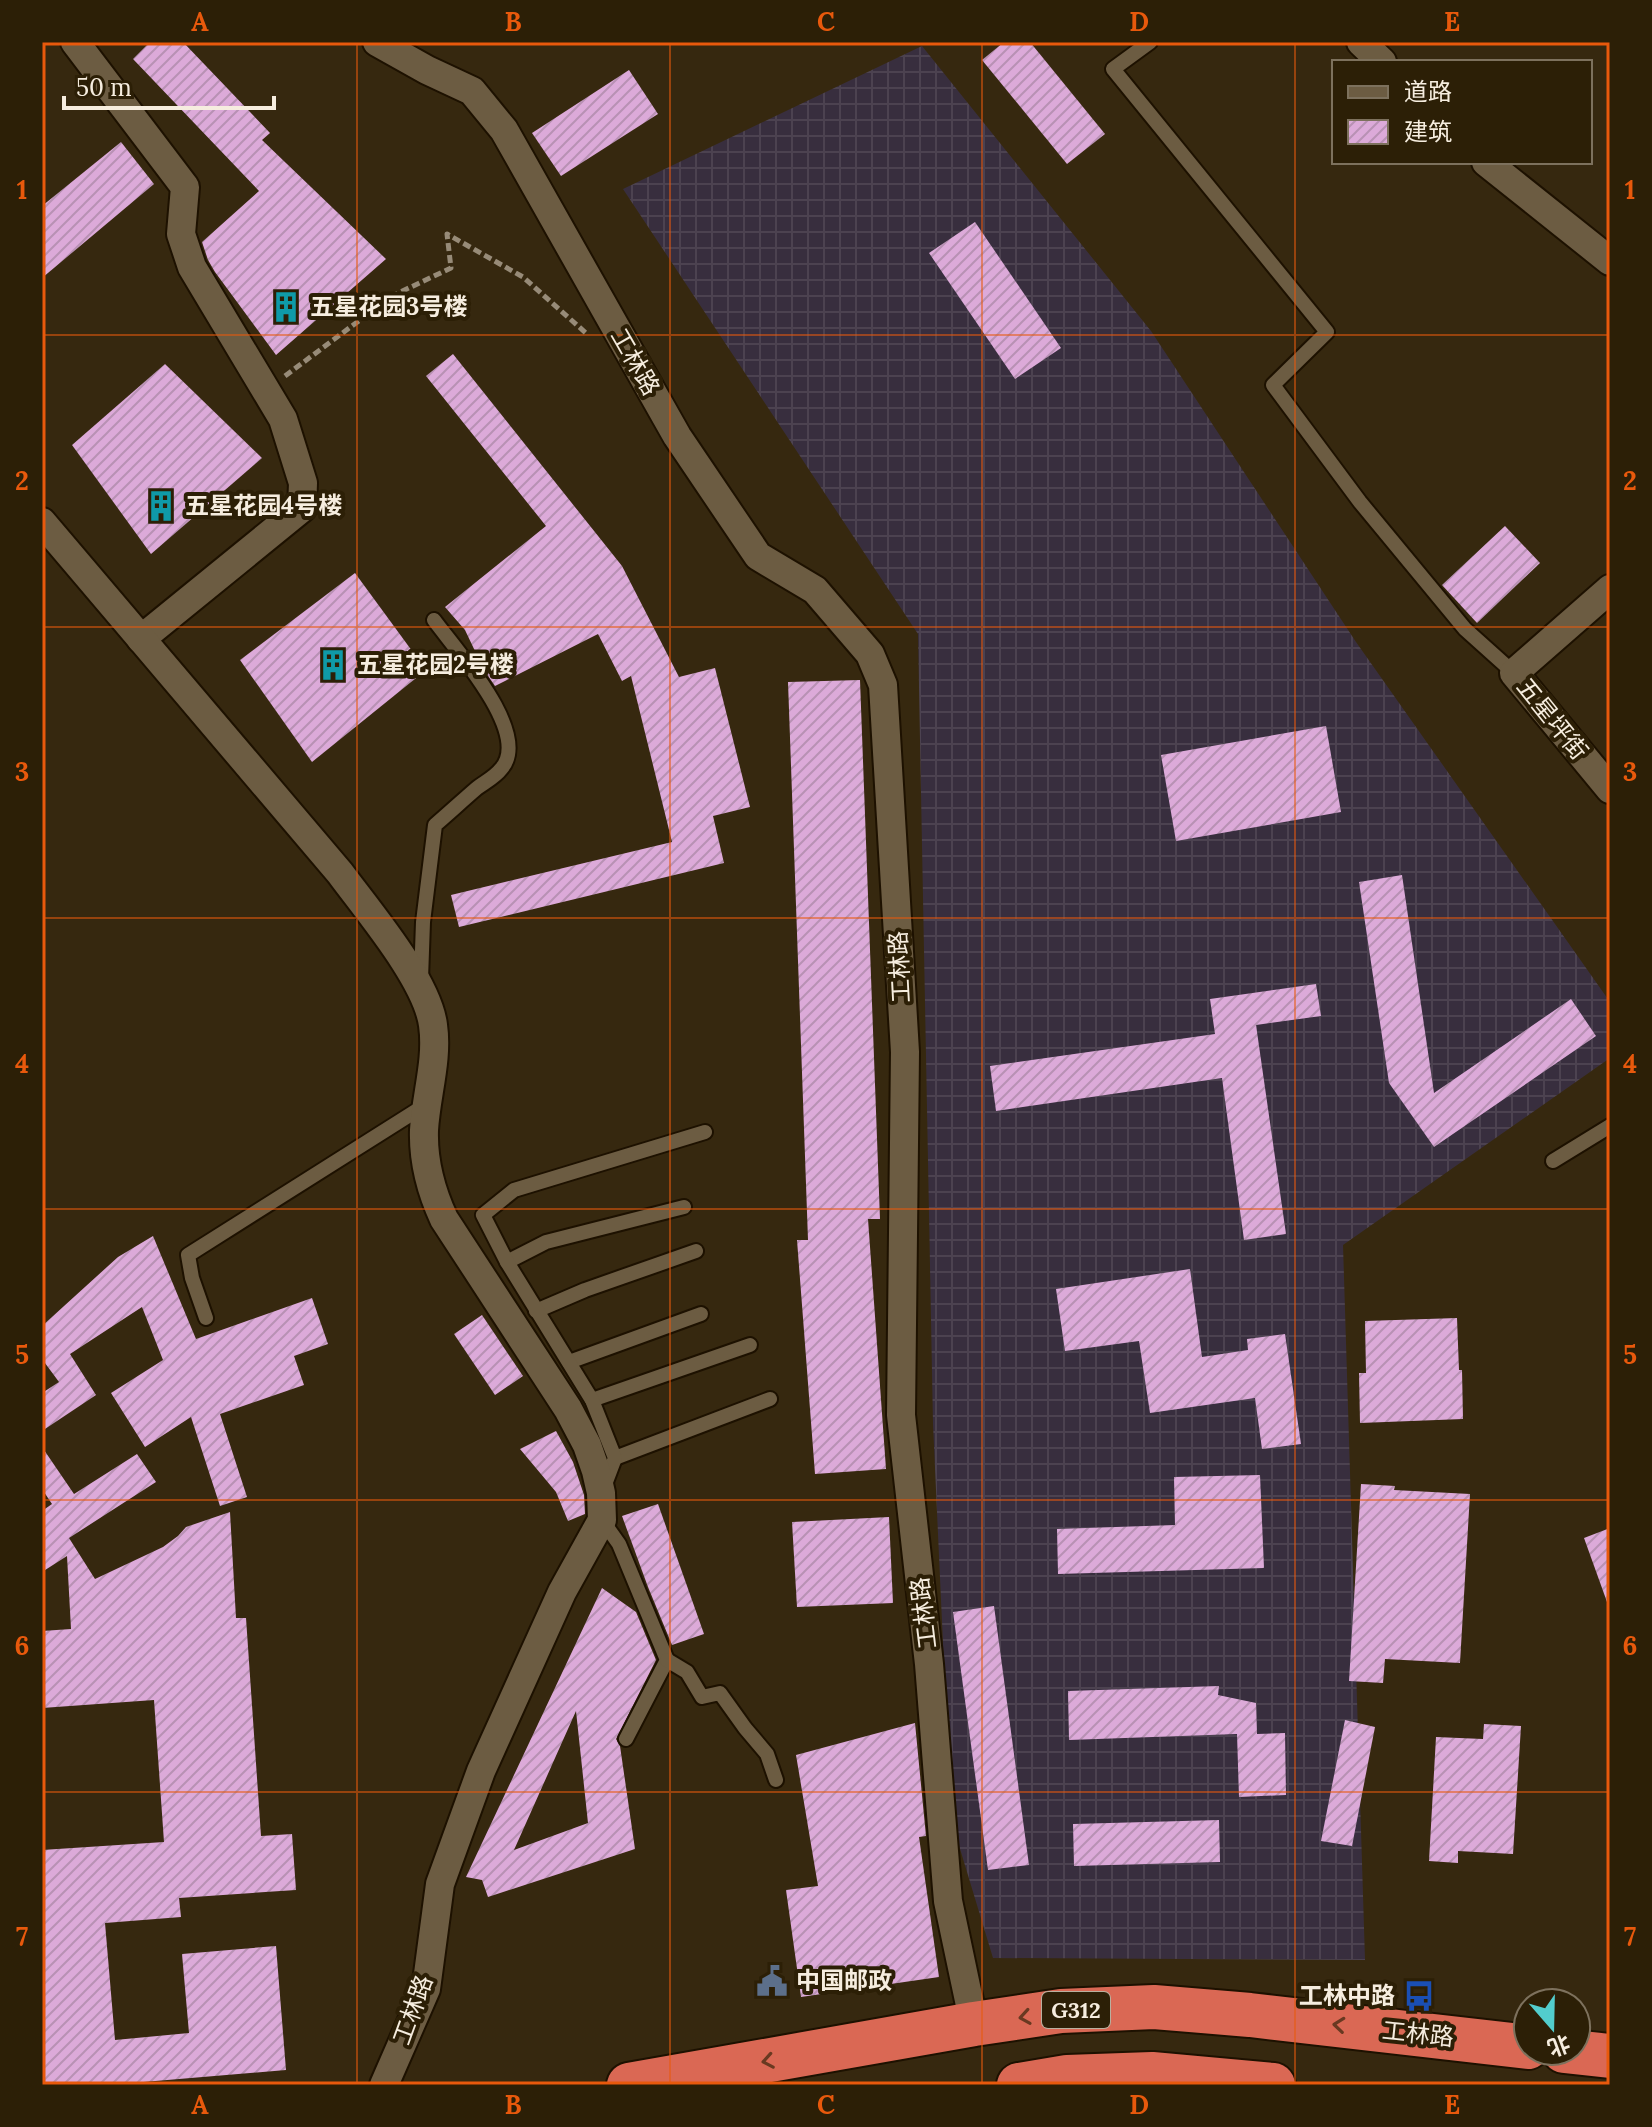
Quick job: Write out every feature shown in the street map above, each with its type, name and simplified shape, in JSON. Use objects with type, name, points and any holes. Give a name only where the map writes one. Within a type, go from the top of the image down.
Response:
[{"type":"highway","name":"工林路","points":[[629,2085],[1061,2011],[1154,2007],[1512,2045]]},
{"type":"highway","points":[[1019,2085],[1067,2077],[1152,2074],[1273,2085]]},
{"type":"street","points":[[75,42],[185,187],[181,234],[192,267],[283,419],[303,483],[302,508],[141,639]]},
{"type":"street","name":"工林路","points":[[377,42],[472,91],[504,130],[677,436],[758,556],[815,590],[870,654],[883,685],[905,1052],[901,1415],[929,1664],[948,1901],[974,2024]]},
{"type":"street","points":[[1361,42],[1380,60]]},
{"type":"street","points":[[1489,164],[1610,261]]},
{"type":"street","points":[[42,522],[340,873],[420,988],[434,1027],[434,1054],[424,1131],[427,1171],[434,1196],[444,1219],[568,1409],[587,1445],[596,1471],[602,1507]]},
{"type":"street","name":"五星坪街","points":[[1610,589],[1514,673],[1610,789]]},
{"type":"street","name":"工林路","points":[[384,2085],[426,1989],[440,1884],[481,1771],[602,1507]]},
{"type":"lane","points":[[1150,42],[1113,69],[1327,332],[1273,385],[1360,502],[1465,629],[1514,673]]},
{"type":"lane","points":[[420,988],[423,922],[435,825],[502,768],[510,754],[507,734],[493,699],[434,620]]},
{"type":"lane","points":[[206,1318],[192,1278],[188,1255],[427,1104]]},
{"type":"lane","points":[[1553,1161],[1610,1126]]},
{"type":"lane","points":[[705,1132],[514,1190],[483,1215],[507,1262],[592,1400],[615,1458],[602,1507],[667,1660],[687,1672],[702,1697],[720,1693],[767,1754],[776,1780]]},
{"type":"lane","points":[[507,1262],[546,1242],[684,1207]]},
{"type":"lane","points":[[536,1311],[585,1290],[696,1251]]},
{"type":"lane","points":[[569,1362],[701,1314]]},
{"type":"lane","points":[[592,1400],[750,1345]]},
{"type":"lane","points":[[615,1458],[770,1399]]},
{"type":"lane","points":[[626,1739],[667,1660]]},
{"type":"path","points":[[265,390],[392,296],[451,268],[447,234],[523,277],[593,340],[625,345]]},
{"type":"shaded area","points":[[922,46],[1151,331],[1356,642],[1610,1002],[1610,1058],[1343,1245],[1365,1960],[993,1958],[951,1819],[933,1424],[918,634],[623,189]]},
{"type":"building","name":"五星花园3号楼","points":[[150,42],[183,42],[270,133],[262,140],[386,259],[276,355],[215,272],[202,242],[259,191],[133,59]]},
{"type":"building","points":[[1004,42],[1030,42],[1105,134],[1067,164],[982,60]]},
{"type":"building","points":[[629,70],[658,114],[561,176],[532,133]]},
{"type":"building","points":[[121,142],[154,184],[42,278],[42,206]]},
{"type":"building","points":[[975,222],[1061,348],[1015,379],[929,253]]},
{"type":"building","points":[[453,354],[622,566],[679,677],[715,668],[750,807],[713,816],[724,863],[459,927],[451,895],[672,842],[631,676],[622,681],[598,634],[495,686],[465,630],[445,607],[546,526],[426,376]]},
{"type":"building","name":"五星花园4号楼","points":[[165,364],[262,458],[151,554],[72,445]]},
{"type":"building","points":[[1505,526],[1540,563],[1477,623],[1442,585]]},
{"type":"building","name":"五星花园2号楼","points":[[355,573],[426,670],[312,762],[240,660]]},
{"type":"building","points":[[860,680],[880,1219],[868,1219],[886,1469],[815,1474],[797,1240],[808,1240],[788,682]]},
{"type":"building","points":[[1326,726],[1341,812],[1176,841],[1161,755]]},
{"type":"building","points":[[1402,875],[1434,1093],[1571,999],[1596,1036],[1434,1147],[1389,1083],[1359,882]]},
{"type":"building","points":[[1316,984],[1321,1016],[1256,1025],[1286,1234],[1244,1240],[1222,1078],[996,1111],[990,1066],[1215,1034],[1210,999]]},
{"type":"building","points":[[153,1236],[196,1339],[312,1298],[328,1344],[294,1356],[304,1385],[220,1414],[247,1497],[220,1506],[191,1417],[145,1447],[111,1393],[163,1360],[142,1307],[70,1354],[96,1395],[42,1431],[42,1393],[59,1382],[42,1359],[42,1326],[118,1257]]},
{"type":"building","points":[[1190,1269],[1202,1357],[1248,1350],[1247,1339],[1285,1334],[1301,1444],[1262,1449],[1255,1398],[1150,1413],[1139,1341],[1065,1351],[1056,1289]]},
{"type":"building","points":[[482,1315],[523,1376],[495,1395],[454,1334]]},
{"type":"building","points":[[1457,1318],[1463,1419],[1360,1423],[1359,1373],[1366,1373],[1365,1321]]},
{"type":"building","points":[[556,1431],[573,1462],[584,1495],[585,1514],[568,1521],[556,1492],[520,1449]]},
{"type":"building","points":[[42,1447],[74,1494],[137,1454],[156,1482],[69,1538],[95,1579],[163,1547],[186,1527],[230,1512],[236,1618],[246,1618],[261,1836],[292,1834],[296,1890],[179,1898],[181,1917],[105,1923],[115,2040],[189,2033],[182,1954],[276,1946],[286,2070],[108,2085],[42,2085],[42,1850],[164,1842],[154,1700],[42,1708],[42,1631],[71,1629],[67,1556],[42,1572],[42,1511],[52,1504],[42,1489]]},
{"type":"building","points":[[1260,1475],[1264,1568],[1058,1574],[1057,1529],[1175,1525],[1174,1477]]},
{"type":"building","points":[[1361,1484],[1395,1486],[1394,1490],[1470,1494],[1460,1663],[1385,1659],[1383,1683],[1349,1681]]},
{"type":"building","points":[[658,1504],[704,1634],[672,1645],[622,1516]]},
{"type":"building","points":[[889,1517],[893,1603],[797,1607],[792,1522]]},
{"type":"building","points":[[1610,1528],[1610,1602],[1607,1602],[1584,1538]]},
{"type":"building","points":[[602,1588],[636,1612],[656,1660],[616,1739],[620,1746],[635,1849],[488,1897],[482,1880],[466,1877]],"holes":[[[576,1711],[588,1823],[514,1850]]]},
{"type":"building","points":[[994,1606],[1029,1865],[988,1870],[953,1612]]},
{"type":"building","points":[[1219,1686],[1218,1695],[1256,1703],[1257,1734],[1285,1733],[1286,1795],[1239,1797],[1237,1734],[1069,1740],[1068,1691]]},
{"type":"building","points":[[1345,1720],[1375,1727],[1352,1846],[1321,1841]]},
{"type":"building","points":[[915,1723],[926,1836],[919,1837],[939,1977],[801,1997],[786,1890],[818,1886],[796,1755]]},
{"type":"building","points":[[1484,1724],[1521,1726],[1513,1854],[1458,1851],[1458,1863],[1429,1861],[1436,1737],[1483,1739]]},
{"type":"building","points":[[1219,1820],[1220,1862],[1074,1866],[1073,1824]]},
{"type":"place","name":"五星花园3号楼","points":[[286,307]]},
{"type":"place","name":"五星花园4号楼","points":[[161,506]]},
{"type":"place","name":"五星花园2号楼","points":[[333,665]]},
{"type":"place","name":"中国邮政","points":[[772,1981]]},
{"type":"place","name":"工林中路","points":[[1419,1996]]}]
